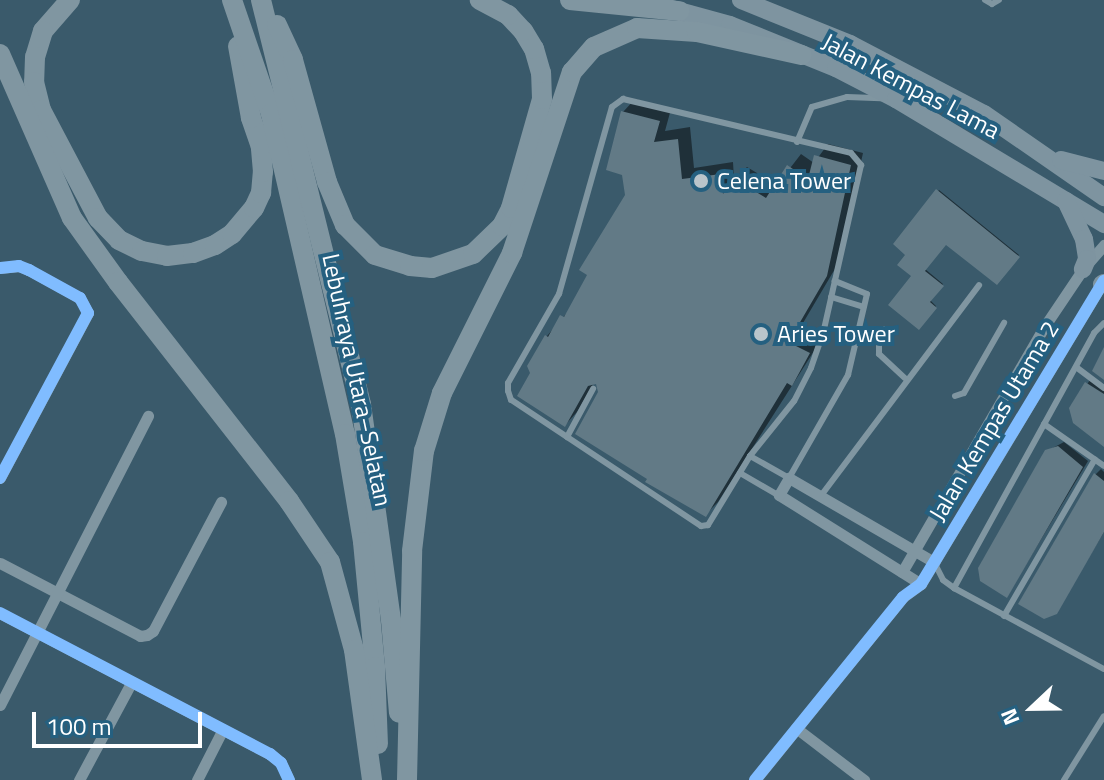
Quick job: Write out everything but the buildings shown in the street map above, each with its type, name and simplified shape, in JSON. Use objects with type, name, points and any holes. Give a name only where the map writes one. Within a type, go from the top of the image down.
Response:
[{"type":"highway","points":[[70,0],[43,31],[35,57],[34,82],[41,110],[98,218],[119,240],[167,256],[193,253],[232,234],[254,208],[261,193],[261,147],[242,73],[231,0]]},
{"type":"highway","name":"Lebuhraya Utara–Selatan","points":[[231,0],[271,114],[345,434],[363,542],[375,667],[379,780]]},
{"type":"highway","points":[[263,0],[293,60],[331,194],[345,225],[375,255],[410,266],[432,268],[473,254],[502,226],[511,208],[542,99],[541,73],[534,49],[523,31],[508,15],[480,0]]},
{"type":"highway","name":"Lebuhraya Utara–Selatan","points":[[263,0],[361,404],[391,620],[400,780]]},
{"type":"highway","points":[[570,0],[679,11]]},
{"type":"highway","points":[[407,780],[412,551],[424,451],[442,393],[512,253],[572,72],[594,47],[637,28],[697,32],[802,55]]},
{"type":"highway","points":[[0,54],[72,218],[118,282],[289,501],[330,562],[354,650],[372,780]]},
{"type":"main road","name":"Jalan Kempas Lama","points":[[639,0],[730,25],[896,99],[1104,224]]},
{"type":"main road","name":"Jalan Kempas Lama","points":[[741,0],[850,44],[984,114],[1104,197]]},
{"type":"main road","points":[[1040,151],[1104,171]]},
{"type":"main road","points":[[1065,200],[1084,239],[1087,259],[1083,269]]},
{"type":"street","name":"Jalan Kempas Utama 2","points":[[902,572],[1046,324],[1083,269],[1104,245]]},
{"type":"street","points":[[0,268],[19,266],[29,270],[80,298],[88,313],[0,478]]},
{"type":"street","name":"Jalan Kempas Utama 2","points":[[921,584],[1103,282]]},
{"type":"street","points":[[0,705],[148,416]]},
{"type":"street","points":[[755,780],[903,597],[921,584],[779,495],[789,478],[934,562]]},
{"type":"street","points":[[0,563],[140,636],[147,635],[153,631],[221,502]]},
{"type":"street","points":[[902,572],[903,597]]},
{"type":"street","points":[[0,613],[270,754],[281,763],[289,780]]},
{"type":"street","points":[[79,780],[131,683]]},
{"type":"street","points":[[796,728],[864,780]]},
{"type":"street","points":[[197,780],[223,729]]},
{"type":"lane","points":[[985,0],[992,4],[999,0]]},
{"type":"lane","points":[[797,142],[812,107],[847,97],[896,99]]},
{"type":"lane","points":[[623,99],[851,153],[861,165],[834,281],[819,345],[800,390],[750,456],[714,518],[701,526],[511,400],[508,383],[559,294],[614,103],[623,99]]},
{"type":"lane","points":[[750,456],[789,478],[848,375],[865,291],[834,281]]},
{"type":"lane","points":[[820,497],[905,378],[979,285]]},
{"type":"lane","points":[[831,297],[864,307]]},
{"type":"lane","points":[[955,396],[964,393],[1004,323]]},
{"type":"lane","points":[[954,588],[1094,333],[1104,323]]},
{"type":"lane","points":[[885,329],[879,343],[879,354],[905,378]]},
{"type":"lane","points":[[1076,367],[1104,388]]},
{"type":"lane","points":[[567,437],[593,389]]},
{"type":"lane","points":[[1044,424],[1104,466]]},
{"type":"lane","points":[[1004,616],[1095,459]]},
{"type":"lane","points":[[740,473],[779,495]]},
{"type":"lane","points":[[934,562],[943,580],[954,588],[1104,669]]},
{"type":"lane","points":[[921,584],[943,580]]},
{"type":"lane","points":[[1064,780],[1104,716]]},
{"type":"cycle path","points":[[0,268],[19,266],[29,270],[80,298],[88,313],[0,478]]},
{"type":"cycle path","points":[[755,780],[903,597],[921,584],[1104,281]]},
{"type":"cycle path","points":[[0,613],[270,754],[281,763],[289,780]]},
{"type":"place","name":"Celena Tower","points":[[701,181]]},
{"type":"place","name":"Aries Tower","points":[[761,334]]}]
